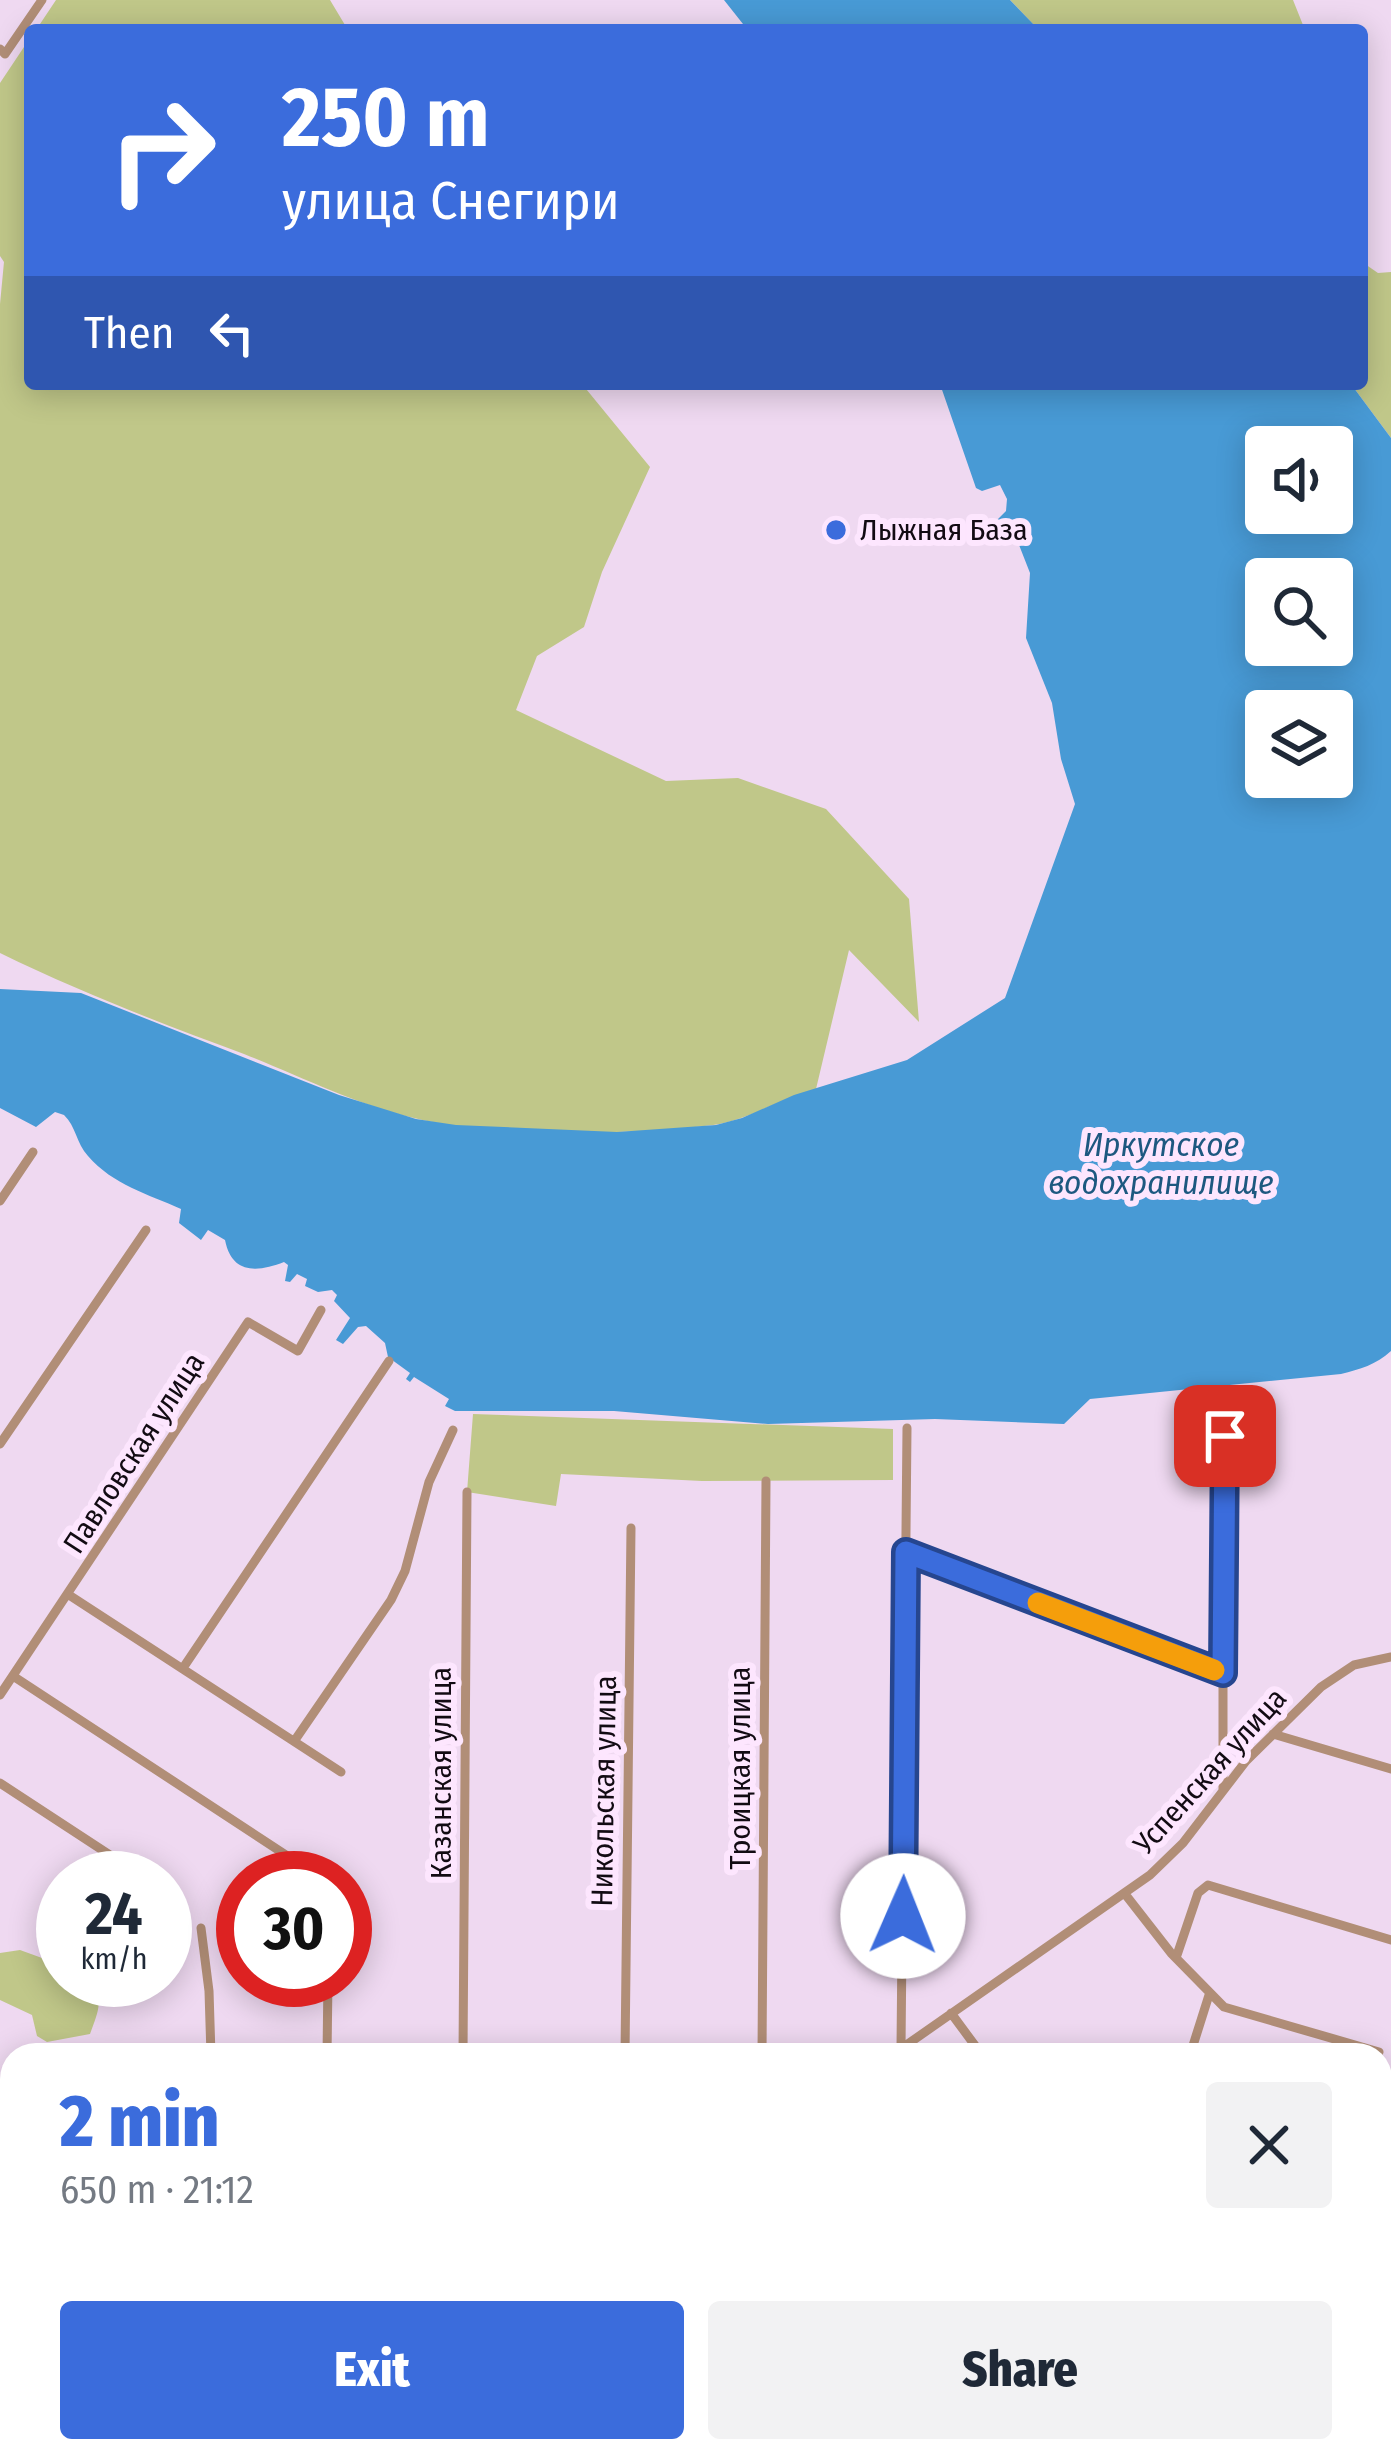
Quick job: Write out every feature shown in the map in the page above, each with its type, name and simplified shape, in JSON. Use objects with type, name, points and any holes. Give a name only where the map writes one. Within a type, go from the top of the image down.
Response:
[{"type":"street","points":[[0,49],[5,54],[24,26]]},
{"type":"street","points":[[0,1201],[33,1152]]},
{"type":"street","points":[[0,1444],[146,1230]]},
{"type":"street","name":"Павловская улица","points":[[0,1695],[248,1322],[298,1351],[321,1310]]},
{"type":"street","points":[[183,1668],[389,1361]]},
{"type":"street","points":[[897,2043],[907,1428]]},
{"type":"street","points":[[295,1740],[392,1600],[405,1571],[429,1482],[454,1430]]},
{"type":"street","points":[[1223,1792],[1225,1436]]},
{"type":"street","name":"Троицкая улица","points":[[762,2043],[766,1481]]},
{"type":"street","name":"Казанская улица","points":[[463,2043],[467,1492]]},
{"type":"street","name":"Никольская улица","points":[[625,2043],[631,1528]]},
{"type":"street","points":[[906,1552],[1223,1673]]},
{"type":"street","points":[[69,1595],[341,1772]]},
{"type":"street","name":"Успенская улица","points":[[908,2043],[1125,1894],[1183,1843],[1273,1734],[1338,1672],[1391,1657]]},
{"type":"street","points":[[13,1676],[280,1851]]},
{"type":"street","points":[[1273,1734],[1391,1769]]},
{"type":"street","points":[[0,1783],[104,1851]]},
{"type":"street","points":[[1176,1958],[1198,1893],[1208,1885],[1391,1940]]},
{"type":"street","points":[[1125,1894],[1223,2007],[1348,2043]]},
{"type":"street","points":[[200,1928],[211,2043]]},
{"type":"street","points":[[1194,2043],[1209,1995]]},
{"type":"street","points":[[327,2043],[328,2007]]},
{"type":"street","points":[[951,2013],[973,2043]]},
{"type":"green space","points":[[56,0],[330,0],[344,24],[40,24]]},
{"type":"green space","points":[[1010,0],[1293,0],[1303,24],[1033,24]]},
{"type":"green space","points":[[24,47],[24,390],[587,390],[650,467],[602,572],[584,627],[537,656],[516,710],[666,781],[738,778],[826,809],[909,899],[919,1022],[849,950],[816,1089],[713,1125],[522,1132],[447,1124],[370,1105],[0,953],[0,304],[4,262],[0,256],[0,83]]},
{"type":"green space","points":[[1368,266],[1378,273],[1391,272],[1391,438],[1355,390],[1368,390]]},
{"type":"green space","points":[[473,1414],[893,1429],[893,1480],[702,1481],[561,1474],[556,1506],[467,1492]]},
{"type":"green space","points":[[20,1950],[36,1956],[36,2007],[98,2007],[90,2034],[47,2042],[37,2036],[32,2015],[0,2000],[0,1953]]},
{"type":"water","points":[[724,0],[1010,0],[1033,24],[743,24]]},
{"type":"water","name":"Иркутское водохранилище","points":[[942,390],[1355,390],[1391,438],[1391,1351],[1380,1360],[1341,1374],[1090,1399],[1064,1424],[935,1419],[768,1424],[614,1411],[455,1411],[445,1406],[449,1399],[414,1377],[410,1382],[406,1379],[410,1373],[388,1357],[385,1343],[366,1326],[358,1327],[343,1344],[336,1340],[350,1318],[334,1301],[337,1295],[332,1290],[318,1292],[305,1286],[307,1279],[297,1274],[285,1281],[288,1265],[284,1262],[256,1269],[240,1265],[225,1240],[208,1230],[201,1240],[179,1223],[181,1209],[132,1188],[98,1166],[64,1115],[55,1112],[36,1127],[0,1108],[0,989],[81,993],[339,1095],[416,1119],[456,1125],[617,1132],[716,1125],[907,1060],[1005,998],[1075,804],[1061,759],[1052,703],[1026,638],[1030,573],[1014,532],[1000,529],[995,522],[1006,511],[1007,499],[1000,485],[982,491],[976,488]]},
{"type":"slow traffic","points":[[1038,1603],[1214,1670]]},
{"type":"place","name":"Лыжная База","points":[[836,530]]},
{"type":"route","points":[[903,1916],[906,1552],[1223,1673],[1225,1436]]}]
